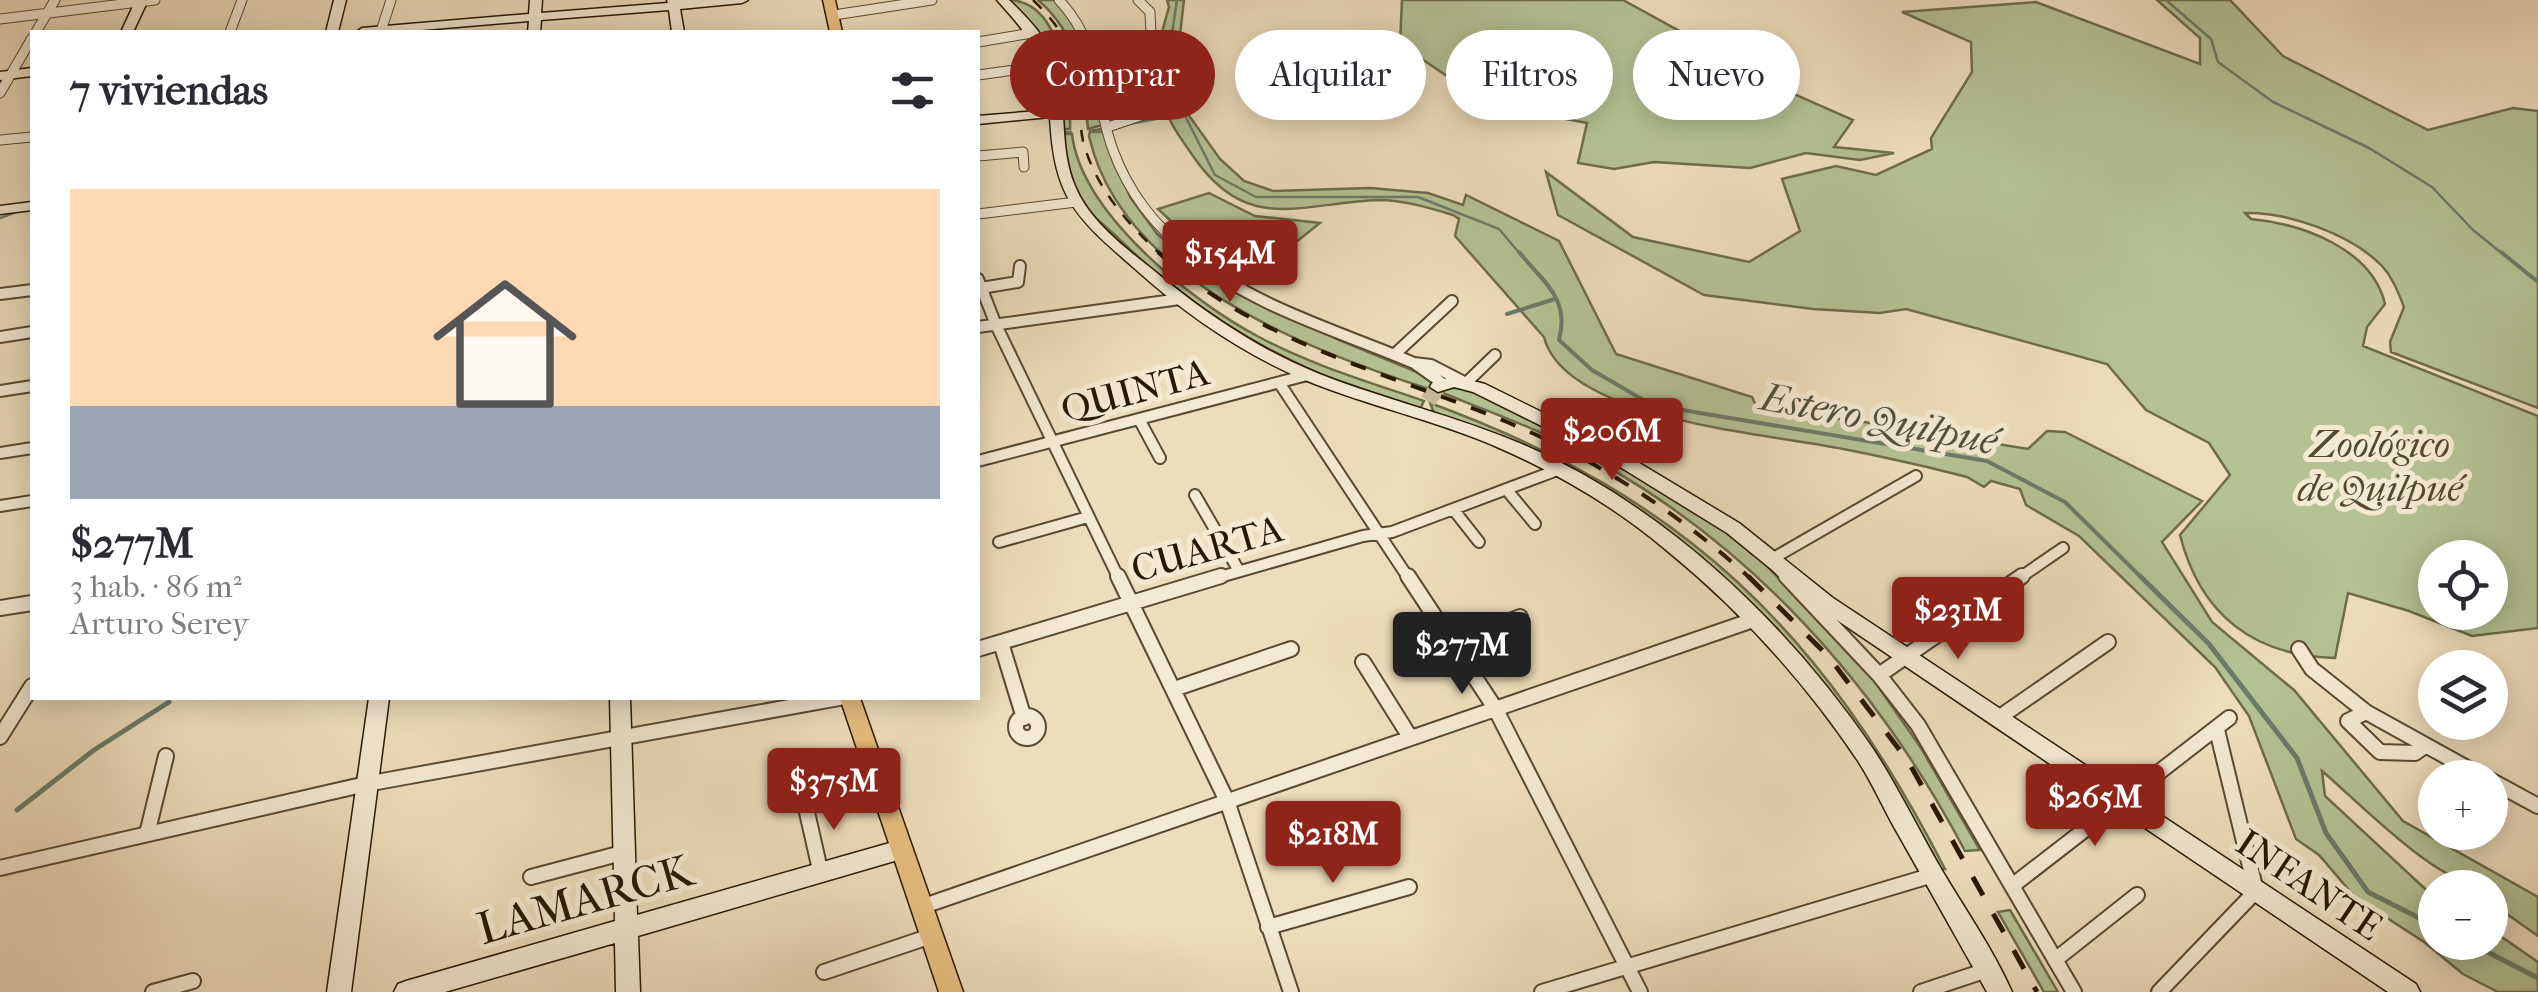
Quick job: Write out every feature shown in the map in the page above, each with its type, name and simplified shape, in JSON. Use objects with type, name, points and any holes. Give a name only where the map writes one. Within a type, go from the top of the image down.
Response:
[{"type":"main road","points":[[830,0],[836,30]]},
{"type":"main road","points":[[851,700],[950,992]]},
{"type":"street","points":[[37,30],[55,0]]},
{"type":"street","points":[[0,18],[146,0]]},
{"type":"street","points":[[128,30],[146,0]]},
{"type":"street","points":[[231,30],[242,0]]},
{"type":"street","points":[[332,30],[340,0]]},
{"type":"street","points":[[383,30],[392,0]]},
{"type":"street","points":[[534,30],[536,0]]},
{"type":"street","points":[[395,30],[742,0]]},
{"type":"street","points":[[834,15],[932,0]]},
{"type":"street","points":[[1004,0],[1029,30]]},
{"type":"street","name":"INFANTE","points":[[1059,0],[1095,53],[1108,127],[1125,179],[1144,212],[1169,237],[1236,284],[1414,363],[1431,364],[1610,454],[1733,528],[1826,603],[2408,992]]},
{"type":"street","points":[[1108,127],[1149,113],[1154,100],[1150,12],[1138,0]]},
{"type":"street","points":[[674,3],[677,30]]},
{"type":"street","points":[[980,42],[1010,37]]},
{"type":"street","points":[[0,93],[5,76],[30,41]]},
{"type":"street","points":[[980,74],[1010,70]]},
{"type":"street","points":[[5,76],[30,72]]},
{"type":"street","points":[[980,120],[1010,117]]},
{"type":"street","points":[[1055,120],[1060,156],[1076,202],[1180,299],[1307,376],[1432,397],[1500,441],[1560,470],[1719,582],[1811,682],[1867,758],[2000,992]]},
{"type":"street","points":[[0,140],[30,136]]},
{"type":"street","points":[[988,170],[982,156],[1023,152],[1024,167]]},
{"type":"street","points":[[980,214],[1076,202]]},
{"type":"street","points":[[0,210],[30,206]]},
{"type":"street","points":[[980,283],[1018,282],[1020,266]]},
{"type":"street","points":[[980,285],[1227,800],[1291,992]]},
{"type":"street","points":[[0,294],[30,290]]},
{"type":"street","points":[[980,327],[1180,299]]},
{"type":"street","points":[[1395,354],[1452,301]]},
{"type":"street","points":[[0,337],[30,332]]},
{"type":"street","points":[[1466,383],[1495,354]]},
{"type":"street","name":"INFANTE","points":[[1414,363],[1432,397],[1466,383]]},
{"type":"street","name":"QUINTA","points":[[980,461],[1307,376]]},
{"type":"street","points":[[1280,384],[1495,708],[1640,992]]},
{"type":"street","points":[[0,392],[30,386]]},
{"type":"street","points":[[1140,421],[1160,458]]},
{"type":"street","points":[[0,453],[30,448]]},
{"type":"street","name":"CUARTA","points":[[980,648],[1239,571],[1392,532],[1560,470]]},
{"type":"street","points":[[1916,476],[1770,560],[1879,674],[1918,725],[2074,992]]},
{"type":"street","points":[[1506,489],[1535,524]]},
{"type":"street","points":[[1195,495],[1239,571]]},
{"type":"street","points":[[0,506],[30,501]]},
{"type":"street","points":[[1452,509],[1479,542]]},
{"type":"street","points":[[1000,542],[1088,517]]},
{"type":"street","points":[[1879,674],[2064,548]]},
{"type":"street","points":[[0,608],[30,603]]},
{"type":"street","points":[[1826,603],[1830,618],[1865,661]]},
{"type":"street","points":[[1452,644],[1520,617]]},
{"type":"street","points":[[921,907],[1756,619]]},
{"type":"street","points":[[1000,642],[1024,718]]},
{"type":"street","points":[[1997,719],[2108,642]]},
{"type":"street","points":[[1174,689],[1291,649]]},
{"type":"street","points":[[2298,649],[2312,668],[2366,712],[2451,760]]},
{"type":"street","points":[[1363,662],[1410,738]]},
{"type":"street","points":[[0,737],[30,689]]},
{"type":"street","points":[[339,992],[379,700]]},
{"type":"street","points":[[620,700],[628,992]]},
{"type":"street","points":[[0,868],[366,784],[827,700]]},
{"type":"street","points":[[2366,712],[2348,721],[2380,752],[2415,753],[2425,746]]},
{"type":"street","points":[[2012,886],[2230,718]]},
{"type":"street","points":[[2159,992],[2256,891],[2216,730]]},
{"type":"street","points":[[147,834],[166,756]]},
{"type":"street","points":[[2508,790],[2538,806]]},
{"type":"street","points":[[806,808],[821,874]]},
{"type":"street","name":"LAMARCK","points":[[406,992],[900,850]]},
{"type":"street","points":[[531,877],[622,853]]},
{"type":"street","points":[[1542,992],[1934,875]]},
{"type":"street","points":[[1268,928],[1409,887]]},
{"type":"street","points":[[2055,960],[2136,896]]},
{"type":"street","points":[[824,972],[932,936]]},
{"type":"street","points":[[1921,992],[1987,970]]},
{"type":"street","points":[[154,992],[193,982]]},
{"type":"green space","points":[[1008,0],[1026,4],[1041,15],[1051,30],[1029,30]]},
{"type":"green space","points":[[1038,0],[1054,0],[1077,30],[1063,30]]},
{"type":"green space","points":[[1167,0],[1184,0],[1181,30],[1163,30]]},
{"type":"green space","points":[[1402,0],[1623,0],[1678,30],[1633,30],[1633,120],[1800,120],[1800,97],[1853,120],[1834,147],[1894,153],[1860,160],[1806,153],[1750,168],[1654,162],[1614,169],[1578,163],[1587,123],[1571,120],[1613,120],[1613,30],[1446,30],[1446,75],[1426,62],[1426,30],[1401,30]]},
{"type":"green space","name":"Zoológico de Quilpué","points":[[2157,0],[2230,0],[2283,56],[2428,130],[2513,108],[2538,111],[2538,408],[2391,352],[2390,342],[2404,307],[2382,266],[2354,244],[2318,227],[2280,216],[2245,213],[2251,219],[2292,227],[2333,243],[2366,268],[2385,304],[2367,327],[2363,346],[2538,416],[2538,628],[2472,636],[2457,630],[2508,630],[2508,540],[2418,540],[2418,615],[2348,593],[2335,658],[2279,649],[2255,639],[2216,608],[2189,563],[2180,535],[2230,475],[2209,443],[2146,410],[2107,364],[1906,309],[1880,313],[1813,309],[1704,295],[1558,215],[1546,172],[1633,237],[1749,262],[1800,231],[1782,179],[1836,166],[1876,175],[1932,149],[1931,138],[1972,72],[1971,42],[1902,12],[2036,2],[2200,64],[2200,38]]},
{"type":"green space","points":[[1057,120],[1070,120],[1070,129],[1058,129]]},
{"type":"green space","points":[[1087,120],[1101,120],[1102,125],[1088,129]]},
{"type":"green space","points":[[1171,120],[1192,120],[1220,159],[1244,181],[1273,191],[1370,188],[1428,193],[1463,205],[1466,195],[1559,241],[1616,354],[1752,397],[1759,412],[1852,420],[2028,449],[2047,431],[2065,432],[2202,501],[2162,542],[2212,622],[2294,690],[2403,821],[2418,829],[2418,850],[2455,850],[2490,870],[2441,870],[2379,823],[2322,771],[2325,796],[2418,882],[2418,938],[2355,897],[2319,855],[2296,839],[2249,716],[2215,667],[2079,536],[2026,505],[2020,489],[1991,481],[1984,487],[1967,477],[1888,458],[1709,426],[1623,403],[1586,386],[1559,364],[1544,337],[1455,236],[1459,219],[1453,215],[1388,200],[1276,209],[1254,205],[1234,197],[1213,181]]},
{"type":"green space","points":[[1101,129],[1130,197],[1157,234],[1187,258],[1337,339],[1424,375],[1434,381],[1432,390],[1277,330],[1226,302],[1179,269],[1139,230],[1108,186],[1089,136],[1090,131]]},
{"type":"green space","points":[[1059,134],[1072,134],[1080,164],[1117,224],[1203,302],[1279,347],[1424,401],[1421,407],[1414,409],[1372,395],[1293,361],[1255,342],[1184,295],[1084,206],[1071,181]]},
{"type":"green space","points":[[1209,193],[1255,216],[1320,223],[1246,282],[1216,263],[1158,209]]},
{"type":"green space","points":[[1469,388],[1614,461],[1747,545],[1868,672],[1921,748],[1980,850],[1965,851],[1886,723],[1840,664],[1790,608],[1735,557],[1676,511],[1613,470],[1546,435],[1440,392]]},
{"type":"green space","points":[[1430,403],[1520,440],[1600,481],[1672,528],[1737,581],[1795,641],[1848,708],[1898,784],[1945,869],[1941,869],[1893,782],[1862,736],[1651,522],[1435,415]]},
{"type":"green space","points":[[2508,880],[2538,897],[2538,936],[2508,915]]},
{"type":"green space","points":[[2010,910],[2058,992],[2044,992],[1998,912]]},
{"type":"green space","points":[[2508,941],[2538,962],[2538,992],[2498,992],[2446,960],[2508,960]]},
{"type":"waterway","name":"Estero Quilpué","points":[[1177,0],[1168,60],[1172,90],[1215,175],[1256,197],[1418,197],[1499,229],[1521,255]]},
{"type":"waterway","points":[[2166,0],[2211,39],[2218,62],[2273,102],[2369,148],[2432,187],[2473,230],[2504,255]]},
{"type":"waterway","points":[[1129,124],[1151,120]]},
{"type":"waterway","points":[[1065,132],[1071,132]]},
{"type":"waterway","points":[[1091,132],[1105,132]]},
{"type":"waterway","points":[[0,218],[19,211]]},
{"type":"waterway","name":"Estero Quilpué","points":[[1519,252],[1558,302],[1559,340],[1592,370],[1652,405],[1987,461],[2065,502],[2143,579]]},
{"type":"waterway","points":[[2501,252],[2538,282]]},
{"type":"waterway","points":[[1507,314],[1555,299]]},
{"type":"waterway","name":"Estero Quilpué","points":[[2140,576],[2209,644],[2297,758],[2326,833],[2368,892],[2418,917]]},
{"type":"waterway","points":[[17,810],[94,750],[169,702]]},
{"type":"waterway","name":"Estero Quilpué","points":[[2503,960],[2538,978]]},
{"type":"tunnel","points":[[1428,401],[1438,387]]},
{"type":"railway","points":[[1033,0],[1058,29],[1075,62],[1083,141],[1095,174],[1125,217],[1159,253]]},
{"type":"railway","points":[[1159,253],[1196,283],[1280,333],[1507,422],[1573,453],[1666,511],[1751,579]]},
{"type":"railway","points":[[1748,576],[1751,579]]},
{"type":"railway","points":[[1751,579],[1828,656],[1908,761],[2037,992]]}]
